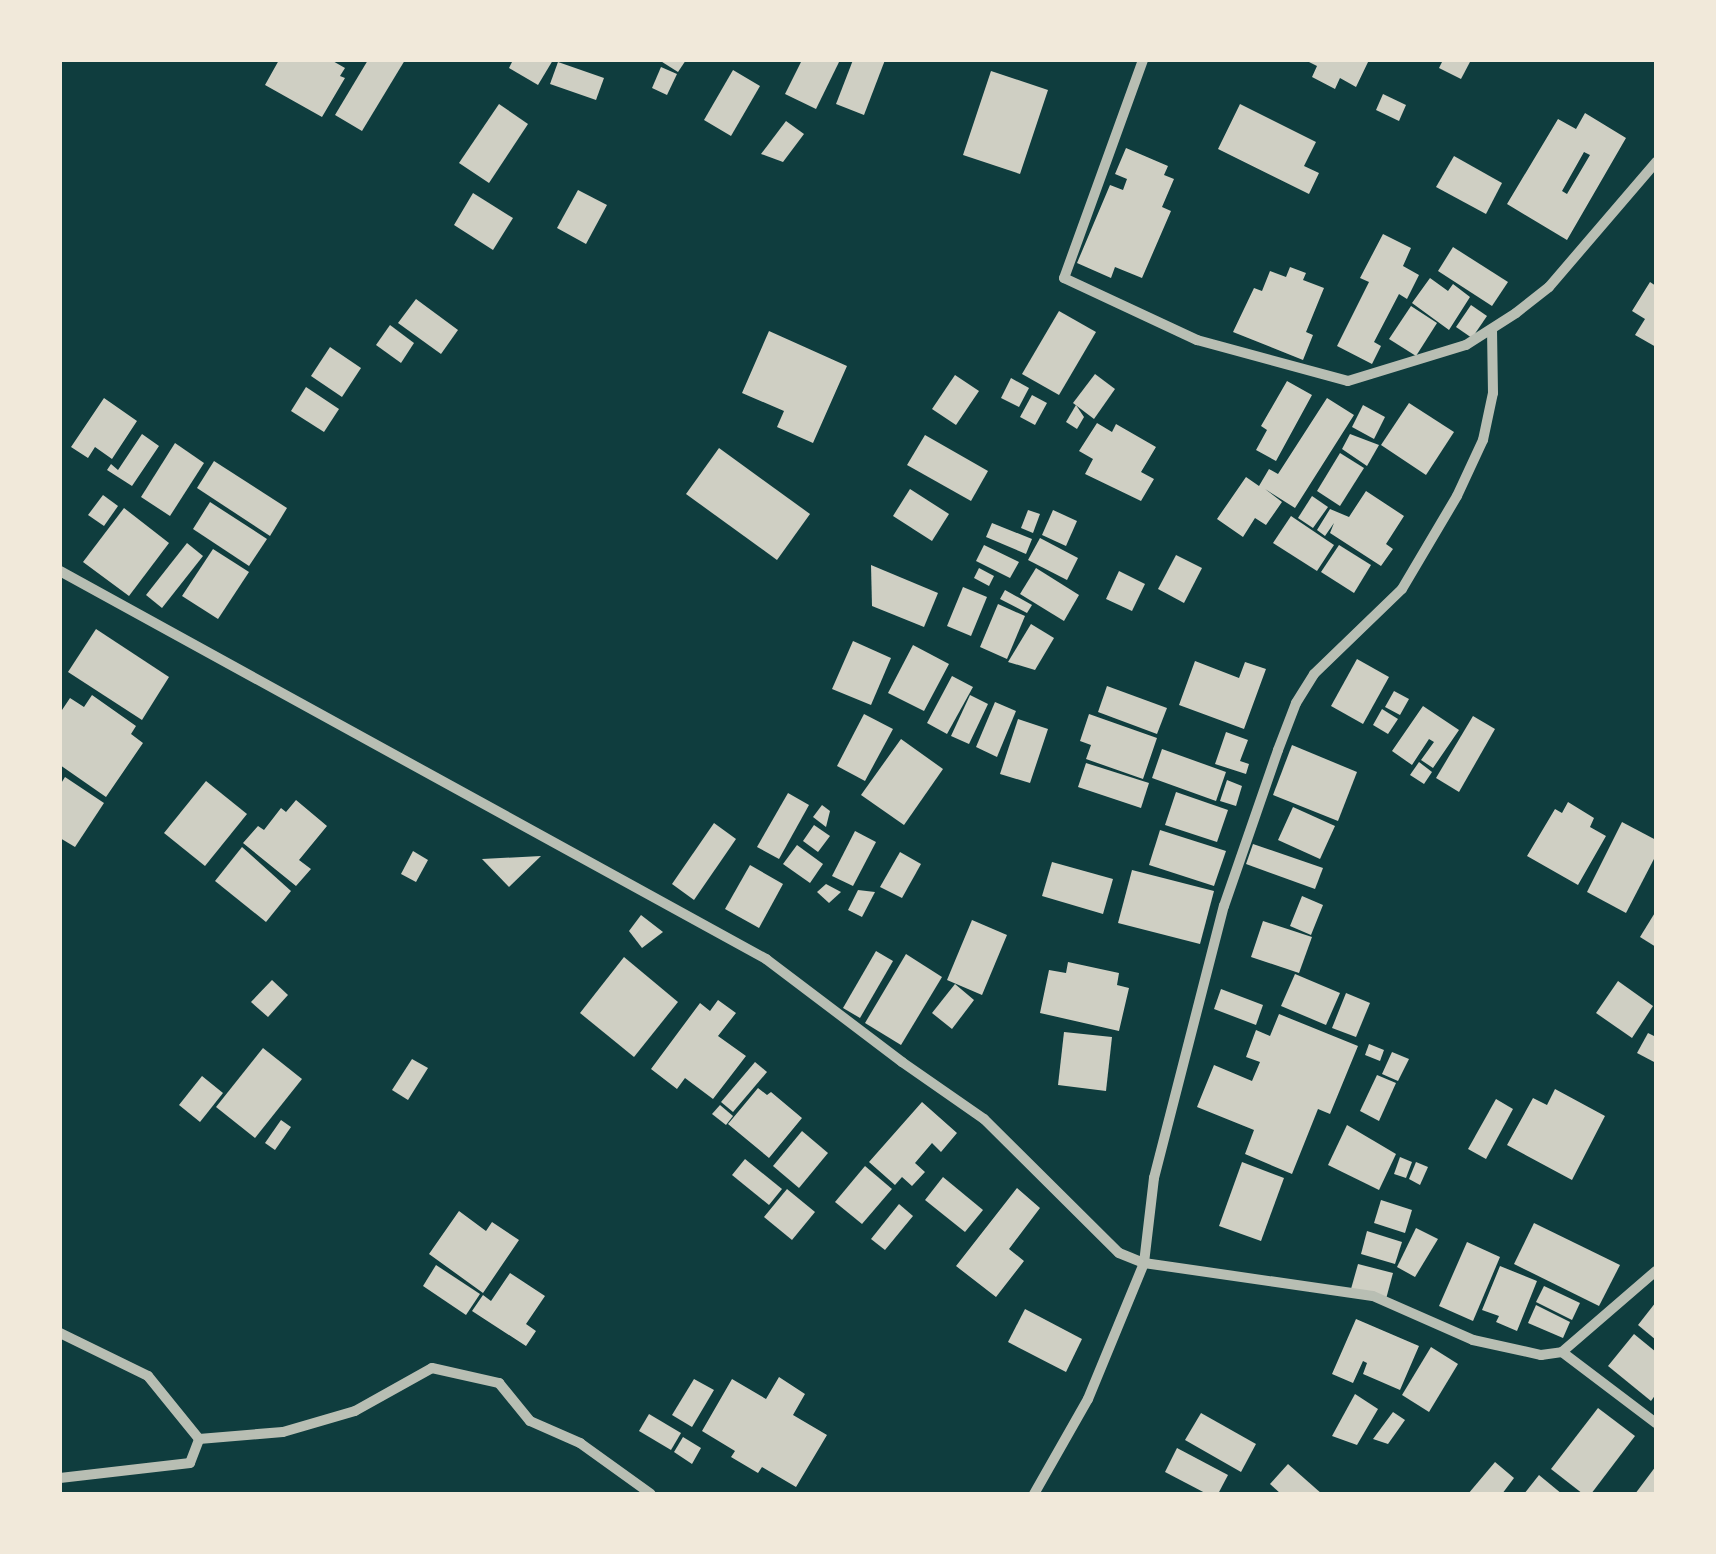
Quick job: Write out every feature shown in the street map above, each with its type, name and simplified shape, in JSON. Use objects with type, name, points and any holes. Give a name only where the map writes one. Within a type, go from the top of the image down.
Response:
[{"type":"street","points":[[1143,60],[1064,278],[1197,340],[1348,381],[1466,345],[1550,287],[1656,162]]},
{"type":"street","points":[[1034,1494],[1088,1399],[1144,1263],[1154,1178],[1224,906],[1296,703],[1314,674],[1402,589],[1458,496],[1483,440],[1490,408],[1492,328]]},
{"type":"street","points":[[60,571],[766,958],[902,1062],[984,1118],[1108,1244],[1144,1263],[1373,1296],[1473,1340],[1541,1355],[1562,1352],[1656,1271]]},
{"type":"street","points":[[60,1332],[148,1376],[199,1439]]},
{"type":"street","points":[[1562,1352],[1656,1423]]},
{"type":"street","points":[[199,1439],[284,1432],[355,1410],[432,1368],[499,1383],[530,1421],[580,1443],[651,1494]]},
{"type":"street","points":[[60,1478],[190,1463],[199,1439]]},
{"type":"building","points":[[279,60],[331,60],[345,68],[340,76],[345,78],[322,117],[265,85]]},
{"type":"building","points":[[368,60],[405,60],[362,131],[335,115]]},
{"type":"building","points":[[513,60],[553,60],[538,85],[509,68]]},
{"type":"building","points":[[659,60],[686,60],[678,72]]},
{"type":"building","points":[[802,60],[840,60],[816,109],[785,94]]},
{"type":"building","points":[[853,60],[885,60],[864,115],[836,104]]},
{"type":"building","points":[[1305,60],[1369,60],[1356,87],[1340,78],[1335,89],[1312,77],[1317,66]]},
{"type":"building","points":[[1443,60],[1471,60],[1461,79],[1439,68]]},
{"type":"building","points":[[558,62],[604,78],[596,100],[550,84]]},
{"type":"building","points":[[661,67],[677,74],[667,95],[652,88]]},
{"type":"building","points":[[733,70],[760,86],[731,136],[704,120]]},
{"type":"building","points":[[991,71],[1048,90],[1020,174],[963,155]]},
{"type":"building","points":[[1383,94],[1406,105],[1399,121],[1376,110]]},
{"type":"building","points":[[499,104],[528,124],[489,183],[459,163]]},
{"type":"building","points":[[1240,104],[1316,142],[1304,166],[1319,173],[1309,194],[1218,149]]},
{"type":"building","points":[[1585,113],[1626,138],[1567,240],[1507,204],[1558,119],[1576,129]],"holes":[[[1584,152],[1590,155],[1567,194],[1562,191]]]},
{"type":"building","points":[[786,121],[804,134],[783,162],[761,154]]},
{"type":"building","points":[[1126,148],[1168,166],[1164,175],[1174,179],[1162,207],[1171,211],[1142,278],[1115,267],[1111,278],[1077,263],[1110,185],[1123,190],[1127,179],[1115,174]]},
{"type":"building","points":[[1454,156],[1502,183],[1486,214],[1436,187]]},
{"type":"building","points":[[578,190],[607,205],[586,244],[557,228]]},
{"type":"building","points":[[473,193],[513,218],[493,250],[454,225]]},
{"type":"building","points":[[1383,234],[1411,248],[1403,266],[1419,275],[1407,299],[1399,294],[1374,342],[1381,346],[1372,364],[1337,346],[1369,282],[1360,278]]},
{"type":"building","points":[[1453,247],[1508,282],[1492,306],[1438,271]]},
{"type":"building","points":[[1290,267],[1306,273],[1303,280],[1324,288],[1306,332],[1313,335],[1303,360],[1233,332],[1254,288],[1262,291],[1270,271],[1286,277]]},
{"type":"building","points":[[1430,278],[1448,291],[1453,284],[1470,297],[1449,330],[1412,303]]},
{"type":"building","points":[[1650,282],[1656,286],[1656,347],[1635,335],[1645,319],[1632,311]]},
{"type":"building","points":[[416,299],[458,330],[441,354],[398,323]]},
{"type":"building","points":[[1471,305],[1487,316],[1472,338],[1456,327]]},
{"type":"building","points":[[1411,306],[1437,323],[1416,356],[1389,339]]},
{"type":"building","points":[[1059,311],[1096,332],[1059,395],[1022,374]]},
{"type":"building","points":[[390,325],[414,343],[401,363],[376,345]]},
{"type":"building","points":[[769,331],[847,366],[813,443],[777,427],[784,411],[742,393]]},
{"type":"building","points":[[330,347],[361,368],[342,397],[311,376]]},
{"type":"building","points":[[1095,374],[1115,389],[1094,419],[1073,403]]},
{"type":"building","points":[[955,375],[979,391],[956,425],[932,409]]},
{"type":"building","points":[[1011,378],[1029,388],[1019,407],[1001,398]]},
{"type":"building","points":[[1287,381],[1312,395],[1276,461],[1256,450],[1267,430],[1261,426]]},
{"type":"building","points":[[306,387],[339,409],[324,432],[291,411]]},
{"type":"building","points":[[1032,395],[1047,403],[1035,425],[1020,417]]},
{"type":"building","points":[[104,398],[137,421],[112,459],[95,447],[88,458],[71,447]]},
{"type":"building","points":[[1327,398],[1354,415],[1295,508],[1265,489],[1282,502],[1266,525],[1255,518],[1243,537],[1217,519],[1246,477],[1259,486],[1269,469],[1278,474]]},
{"type":"building","points":[[1409,403],[1454,432],[1426,475],[1381,445]]},
{"type":"building","points":[[1076,405],[1084,417],[1077,429],[1066,422]]},
{"type":"building","points":[[1363,405],[1385,417],[1374,439],[1352,427]]},
{"type":"building","points":[[1097,423],[1112,432],[1116,424],[1156,447],[1141,472],[1154,479],[1141,501],[1085,474],[1093,459],[1079,451]]},
{"type":"building","points":[[142,434],[159,446],[132,486],[107,470],[111,464],[118,470]]},
{"type":"building","points":[[1350,434],[1379,445],[1367,466],[1342,449]]},
{"type":"building","points":[[925,435],[988,471],[971,501],[907,465]]},
{"type":"building","points":[[175,443],[204,463],[170,516],[141,497]]},
{"type":"building","points":[[719,448],[810,514],[777,560],[686,494]]},
{"type":"building","points":[[1340,453],[1364,468],[1340,506],[1317,491]]},
{"type":"building","points":[[214,461],[287,508],[270,536],[197,488]]},
{"type":"building","points":[[910,489],[949,514],[932,541],[893,516]]},
{"type":"building","points":[[1366,491],[1404,516],[1386,544],[1393,549],[1381,566],[1330,533],[1334,523],[1325,536],[1317,530],[1330,509],[1349,517]]},
{"type":"building","points":[[103,495],[118,506],[104,526],[88,515]]},
{"type":"building","points":[[1312,496],[1328,507],[1313,528],[1298,518]]},
{"type":"building","points":[[210,502],[267,539],[249,566],[193,529]]},
{"type":"building","points":[[124,508],[169,543],[129,596],[83,562]]},
{"type":"building","points":[[1028,510],[1040,514],[1033,533],[1021,528]]},
{"type":"building","points":[[1053,510],[1077,521],[1066,546],[1042,535]]},
{"type":"building","points":[[1291,516],[1334,545],[1317,571],[1273,543]]},
{"type":"building","points":[[992,523],[1032,539],[1026,554],[986,537]]},
{"type":"building","points":[[1040,538],[1078,558],[1067,580],[1028,560]]},
{"type":"building","points":[[187,543],[203,556],[162,608],[146,595]]},
{"type":"building","points":[[984,545],[1019,562],[1010,578],[976,561]]},
{"type":"building","points":[[1339,545],[1371,565],[1354,593],[1321,572]]},
{"type":"building","points":[[213,549],[249,572],[218,619],[182,596]]},
{"type":"building","points":[[1176,555],[1202,568],[1184,603],[1158,589]]},
{"type":"building","points":[[871,565],[938,593],[924,627],[872,606]]},
{"type":"building","points":[[979,568],[994,576],[989,586],[974,578]]},
{"type":"building","points":[[1036,568],[1079,595],[1064,621],[1020,594]]},
{"type":"building","points":[[1119,571],[1145,584],[1132,611],[1106,599]]},
{"type":"building","points":[[963,587],[987,597],[971,636],[947,626]]},
{"type":"building","points":[[1005,590],[1032,605],[1027,613],[1000,599]]},
{"type":"building","points":[[998,604],[1025,616],[1007,659],[980,647]]},
{"type":"building","points":[[1031,624],[1054,638],[1035,670],[1008,662]]},
{"type":"building","points":[[96,629],[169,677],[142,720],[68,672]]},
{"type":"building","points":[[853,641],[891,658],[871,705],[832,689]]},
{"type":"building","points":[[913,645],[949,664],[924,711],[888,693]]},
{"type":"building","points":[[1357,659],[1389,677],[1363,724],[1331,706]]},
{"type":"building","points":[[1195,661],[1239,678],[1245,662],[1266,669],[1244,729],[1179,705]]},
{"type":"building","points":[[952,676],[973,687],[947,734],[927,723]]},
{"type":"building","points":[[1107,686],[1167,708],[1157,734],[1098,712]]},
{"type":"building","points":[[1394,691],[1409,699],[1400,715],[1385,707]]},
{"type":"building","points":[[92,695],[136,726],[131,734],[143,743],[106,797],[60,765],[60,713],[70,698],[84,707]]},
{"type":"building","points":[[970,695],[988,704],[969,744],[951,736]]},
{"type":"building","points":[[995,702],[1016,711],[997,757],[976,747]]},
{"type":"building","points":[[1423,706],[1459,730],[1433,768],[1421,760],[1434,742],[1429,739],[1412,765],[1392,751]]},
{"type":"building","points":[[1382,709],[1398,719],[1388,734],[1373,725]]},
{"type":"building","points":[[864,714],[893,729],[865,781],[837,766]]},
{"type":"building","points":[[1089,714],[1157,738],[1143,779],[1086,759],[1091,745],[1080,741]]},
{"type":"building","points":[[1473,716],[1495,729],[1459,792],[1436,778]]},
{"type":"building","points":[[1018,719],[1048,729],[1030,783],[1000,774]]},
{"type":"building","points":[[1226,732],[1248,740],[1240,761],[1249,764],[1246,774],[1215,764]]},
{"type":"building","points":[[901,739],[943,769],[904,825],[861,795]]},
{"type":"building","points":[[1292,745],[1357,772],[1338,821],[1273,795]]},
{"type":"building","points":[[1162,749],[1226,772],[1216,801],[1152,778]]},
{"type":"building","points":[[1419,762],[1432,772],[1424,784],[1410,775]]},
{"type":"building","points":[[1086,763],[1149,783],[1141,808],[1078,787]]},
{"type":"building","points":[[65,777],[104,803],[75,847],[60,838],[60,785]]},
{"type":"building","points":[[1227,780],[1242,786],[1236,806],[1220,801]]},
{"type":"building","points":[[206,781],[247,814],[205,866],[164,833]]},
{"type":"building","points":[[1176,792],[1228,810],[1217,842],[1165,825]]},
{"type":"building","points":[[788,793],[809,805],[779,859],[757,847]]},
{"type":"building","points":[[296,800],[327,826],[299,860],[311,869],[296,886],[243,843],[258,826],[264,830],[281,808],[286,812]]},
{"type":"building","points":[[1568,802],[1594,818],[1590,827],[1606,836],[1578,885],[1527,856],[1555,809],[1562,813]]},
{"type":"building","points":[[822,805],[830,811],[826,827],[813,817]]},
{"type":"building","points":[[1293,807],[1335,826],[1320,859],[1278,840]]},
{"type":"building","points":[[1622,822],[1656,840],[1656,855],[1626,913],[1587,892]]},
{"type":"building","points":[[714,823],[736,839],[694,900],[672,884]]},
{"type":"building","points":[[814,825],[830,836],[818,852],[803,841]]},
{"type":"building","points":[[1160,830],[1226,851],[1214,886],[1149,865]]},
{"type":"building","points":[[855,831],[876,842],[853,886],[832,876]]},
{"type":"building","points":[[1253,844],[1323,868],[1315,889],[1246,864]]},
{"type":"building","points":[[797,845],[823,864],[810,883],[783,864]]},
{"type":"building","points":[[242,847],[291,891],[266,922],[215,881]]},
{"type":"building","points":[[413,851],[428,860],[416,882],[401,874]]},
{"type":"building","points":[[900,852],[921,864],[902,898],[880,887]]},
{"type":"building","points":[[541,856],[509,887],[482,859]]},
{"type":"building","points":[[1052,862],[1113,879],[1103,914],[1042,896]]},
{"type":"building","points":[[750,865],[783,884],[759,928],[725,909]]},
{"type":"building","points":[[1132,870],[1214,891],[1200,944],[1118,923]]},
{"type":"building","points":[[826,884],[841,892],[829,903],[817,892]]},
{"type":"building","points":[[858,890],[875,892],[862,917],[848,910]]},
{"type":"building","points":[[1302,896],[1323,905],[1311,935],[1290,926]]},
{"type":"building","points":[[1656,911],[1656,947],[1640,937]]},
{"type":"building","points":[[641,915],[663,932],[642,948],[629,931]]},
{"type":"building","points":[[972,920],[1007,935],[982,995],[947,980]]},
{"type":"building","points":[[1263,921],[1312,937],[1299,973],[1251,957]]},
{"type":"building","points":[[876,951],[893,961],[860,1018],[843,1008]]},
{"type":"building","points":[[906,954],[942,977],[901,1045],[865,1023]]},
{"type":"building","points":[[624,957],[678,1002],[634,1057],[580,1013]]},
{"type":"building","points":[[1068,962],[1119,973],[1117,985],[1129,988],[1119,1031],[1040,1013],[1049,970],[1066,973]]},
{"type":"building","points":[[1295,974],[1340,993],[1326,1025],[1281,1006]]},
{"type":"building","points":[[272,980],[288,995],[268,1017],[251,1002]]},
{"type":"building","points":[[1618,981],[1653,1006],[1632,1038],[1596,1013]]},
{"type":"building","points":[[955,984],[974,1000],[952,1029],[932,1013]]},
{"type":"building","points":[[1221,989],[1263,1005],[1256,1025],[1214,1009]]},
{"type":"building","points":[[1346,993],[1370,1003],[1356,1037],[1332,1028]]},
{"type":"building","points":[[718,1000],[736,1013],[718,1036],[746,1056],[713,1099],[685,1078],[677,1089],[651,1069],[700,1003],[710,1011]]},
{"type":"building","points":[[1279,1014],[1358,1046],[1330,1114],[1318,1109],[1292,1174],[1245,1154],[1254,1130],[1197,1107],[1214,1065],[1252,1081],[1260,1062],[1246,1057],[1256,1030],[1270,1036]]},
{"type":"building","points":[[1064,1032],[1112,1037],[1106,1091],[1058,1085]]},
{"type":"building","points":[[1648,1033],[1656,1037],[1656,1063],[1637,1053]]},
{"type":"building","points":[[1369,1044],[1384,1050],[1380,1061],[1365,1055]]},
{"type":"building","points":[[263,1048],[302,1079],[255,1138],[216,1107]]},
{"type":"building","points":[[1392,1052],[1409,1059],[1398,1081],[1382,1074]]},
{"type":"building","points":[[412,1059],[428,1068],[408,1100],[392,1090]]},
{"type":"building","points":[[755,1062],[767,1072],[733,1112],[721,1102]]},
{"type":"building","points":[[1377,1075],[1396,1083],[1379,1121],[1360,1111]]},
{"type":"building","points":[[202,1076],[223,1093],[200,1122],[179,1105]]},
{"type":"building","points":[[758,1088],[767,1095],[771,1092],[802,1118],[769,1158],[728,1124]]},
{"type":"building","points":[[1555,1089],[1605,1116],[1572,1180],[1507,1145],[1533,1098],[1547,1105]]},
{"type":"building","points":[[1496,1099],[1513,1109],[1486,1159],[1468,1149]]},
{"type":"building","points":[[922,1102],[957,1133],[941,1152],[932,1143],[915,1163],[925,1172],[912,1186],[902,1177],[895,1185],[869,1162]]},
{"type":"building","points":[[720,1105],[733,1116],[726,1125],[712,1114]]},
{"type":"building","points":[[281,1120],[291,1127],[275,1150],[265,1143]]},
{"type":"building","points":[[1347,1125],[1396,1154],[1379,1190],[1328,1165]]},
{"type":"building","points":[[802,1131],[828,1153],[799,1188],[773,1166]]},
{"type":"building","points":[[1400,1157],[1412,1162],[1406,1178],[1394,1174]]},
{"type":"building","points":[[745,1159],[782,1189],[769,1205],[732,1175]]},
{"type":"building","points":[[1242,1162],[1284,1178],[1261,1241],[1219,1226]]},
{"type":"building","points":[[1416,1162],[1428,1167],[1420,1185],[1409,1179]]},
{"type":"building","points":[[865,1166],[892,1189],[862,1224],[835,1202]]},
{"type":"building","points":[[943,1177],[983,1210],[965,1232],[925,1200]]},
{"type":"building","points":[[1017,1188],[1040,1208],[1009,1249],[1024,1261],[996,1297],[956,1266]]},
{"type":"building","points":[[787,1189],[815,1212],[792,1240],[764,1217]]},
{"type":"building","points":[[1381,1200],[1412,1210],[1405,1233],[1374,1223]]},
{"type":"building","points":[[899,1204],[913,1216],[885,1250],[871,1239]]},
{"type":"building","points":[[459,1211],[486,1231],[492,1222],[519,1240],[483,1293],[429,1254]]},
{"type":"building","points":[[1534,1223],[1620,1265],[1599,1306],[1514,1264]]},
{"type":"building","points":[[1416,1228],[1438,1239],[1415,1277],[1397,1267]]},
{"type":"building","points":[[1367,1231],[1402,1242],[1395,1264],[1361,1254]]},
{"type":"building","points":[[1467,1242],[1500,1257],[1473,1321],[1439,1306]]},
{"type":"building","points":[[1358,1264],[1393,1273],[1386,1299],[1351,1289]]},
{"type":"building","points":[[436,1265],[480,1294],[466,1315],[423,1286]]},
{"type":"building","points":[[1500,1266],[1537,1281],[1517,1331],[1496,1322],[1499,1316],[1482,1310]]},
{"type":"building","points":[[510,1273],[545,1296],[526,1324],[536,1331],[526,1346],[472,1311],[483,1295],[491,1301]]},
{"type":"building","points":[[1544,1286],[1580,1303],[1572,1320],[1536,1302]]},
{"type":"building","points":[[1656,1302],[1656,1340],[1638,1325]]},
{"type":"building","points":[[1536,1305],[1570,1322],[1563,1338],[1528,1323]]},
{"type":"building","points":[[1025,1309],[1082,1339],[1066,1372],[1008,1342]]},
{"type":"building","points":[[1356,1319],[1419,1346],[1400,1390],[1363,1374],[1367,1363],[1363,1361],[1353,1383],[1332,1374]]},
{"type":"building","points":[[1634,1334],[1656,1352],[1656,1394],[1651,1401],[1608,1366]]},
{"type":"building","points":[[1431,1347],[1458,1364],[1429,1412],[1402,1395]]},
{"type":"building","points":[[779,1377],[805,1394],[793,1415],[827,1435],[796,1487],[762,1467],[758,1473],[731,1457],[735,1451],[702,1431],[732,1379],[766,1399]]},
{"type":"building","points":[[694,1379],[714,1390],[692,1427],[672,1415]]},
{"type":"building","points":[[1355,1394],[1378,1409],[1357,1445],[1332,1436]]},
{"type":"building","points":[[1598,1408],[1635,1436],[1591,1494],[1583,1494],[1551,1469]]},
{"type":"building","points":[[1393,1412],[1405,1420],[1388,1444],[1373,1439]]},
{"type":"building","points":[[1201,1413],[1256,1444],[1241,1472],[1185,1440]]},
{"type":"building","points":[[649,1414],[681,1433],[671,1450],[639,1431]]},
{"type":"building","points":[[683,1437],[701,1448],[692,1464],[674,1452]]},
{"type":"building","points":[[1177,1448],[1228,1475],[1218,1494],[1207,1494],[1165,1472]]},
{"type":"building","points":[[1495,1462],[1514,1478],[1502,1494],[1468,1494]]},
{"type":"building","points":[[1288,1464],[1322,1494],[1281,1494],[1270,1484]]},
{"type":"building","points":[[1656,1466],[1656,1494],[1635,1494]]},
{"type":"building","points":[[1539,1475],[1562,1494],[1524,1494]]}]
